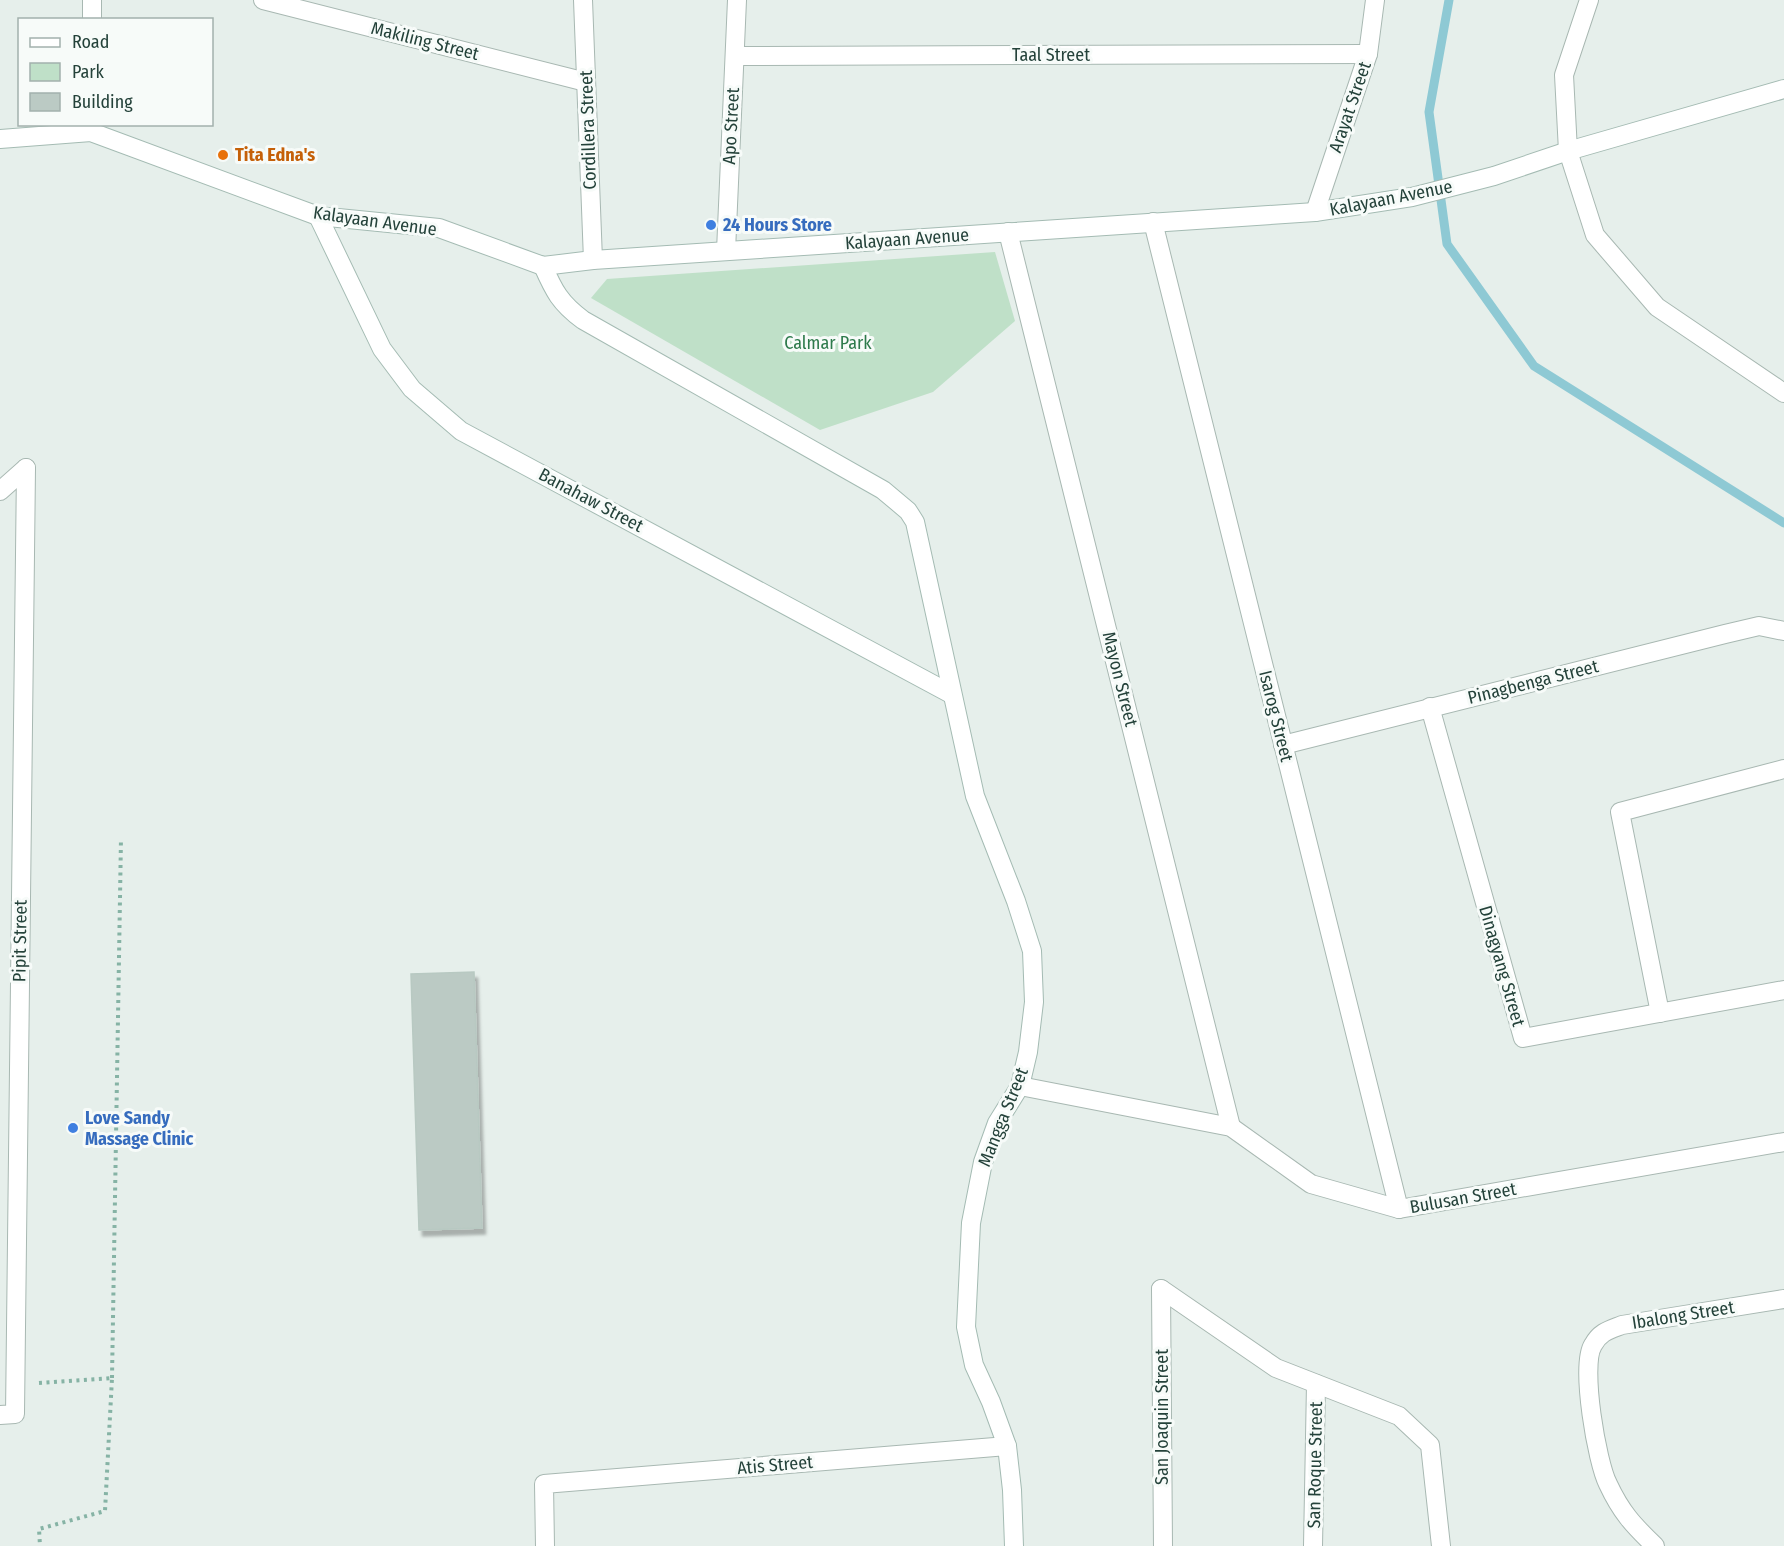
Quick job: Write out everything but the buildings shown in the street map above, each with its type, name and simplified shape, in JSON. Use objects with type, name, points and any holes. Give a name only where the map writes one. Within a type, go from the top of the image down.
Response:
[{"type":"street","points":[[92,0],[92,18]]},
{"type":"street","name":"Makiling Street","points":[[263,0],[586,82]]},
{"type":"street","name":"Cordillera Street","points":[[583,0],[594,260]]},
{"type":"street","name":"Apo Street","points":[[726,251],[737,0]]},
{"type":"street","name":"Arayat Street","points":[[1315,212],[1368,54],[1375,0]]},
{"type":"street","points":[[1589,0],[1564,75],[1568,151],[1595,235],[1657,307],[1784,393]]},
{"type":"street","name":"Taal Street","points":[[735,56],[1368,54]]},
{"type":"street","name":"Kalayaan Avenue","points":[[0,139],[92,128],[318,216],[439,228],[543,266],[594,260],[1315,212],[1412,196],[1494,176],[1568,151],[1784,89]]},
{"type":"street","name":"Banahaw Street","points":[[318,216],[382,349],[412,389],[461,431],[951,694]]},
{"type":"street","name":"Isarog Street","points":[[1153,222],[1399,1209]]},
{"type":"street","name":"Mayon Street","points":[[1008,232],[1231,1127]]},
{"type":"street","name":"Mangga Street","points":[[543,266],[554,291],[567,308],[583,320],[883,490],[908,511],[915,522],[975,796],[1016,901],[1032,951],[1034,1002],[1028,1052],[1020,1086],[997,1123],[983,1162],[971,1223],[966,1327],[974,1365],[991,1402],[1006,1446],[1012,1490],[1014,1546]]},
{"type":"street","name":"Pipit Street","points":[[0,491],[26,468],[15,1384],[8,1415]]},
{"type":"street","name":"Pinagbenga Street","points":[[1283,745],[1759,626],[1784,630]]},
{"type":"street","name":"Dinagyang Street","points":[[1430,707],[1523,1038],[1784,990]]},
{"type":"street","points":[[1660,1013],[1620,812],[1784,769]]},
{"type":"street","name":"Bulusan Street","points":[[1020,1086],[1231,1127],[1311,1184],[1399,1209],[1784,1142]]},
{"type":"street","name":"San Joaquin Street","points":[[1163,1546],[1161,1289],[1276,1368],[1316,1384]]},
{"type":"street","name":"Ibalong Street","points":[[1655,1546],[1626,1518],[1606,1482],[1591,1413],[1588,1374],[1591,1347],[1603,1332],[1622,1325],[1784,1299]]},
{"type":"street","points":[[1316,1384],[1399,1416],[1430,1445],[1441,1546]]},
{"type":"street","name":"San Roque Street","points":[[1313,1546],[1316,1384]]},
{"type":"street","name":"Atis Street","points":[[545,1546],[544,1484],[1006,1446]]},
{"type":"path","points":[[40,1546],[39,1529],[105,1511],[112,1378],[121,838]]},
{"type":"path","points":[[15,1384],[112,1378]]},
{"type":"green space","name":"Calmar Park","points":[[995,252],[1015,321],[933,392],[820,430],[591,298],[607,279]]},
{"type":"waterway","points":[[1449,0],[1429,112],[1447,244],[1534,366],[1784,523]]},
{"type":"place","name":"Tita Edna's","points":[[223,155]]},
{"type":"place","name":"24 Hours Store","points":[[711,225]]},
{"type":"place","name":"Love Sandy Massage Clinic","points":[[73,1128]]}]
